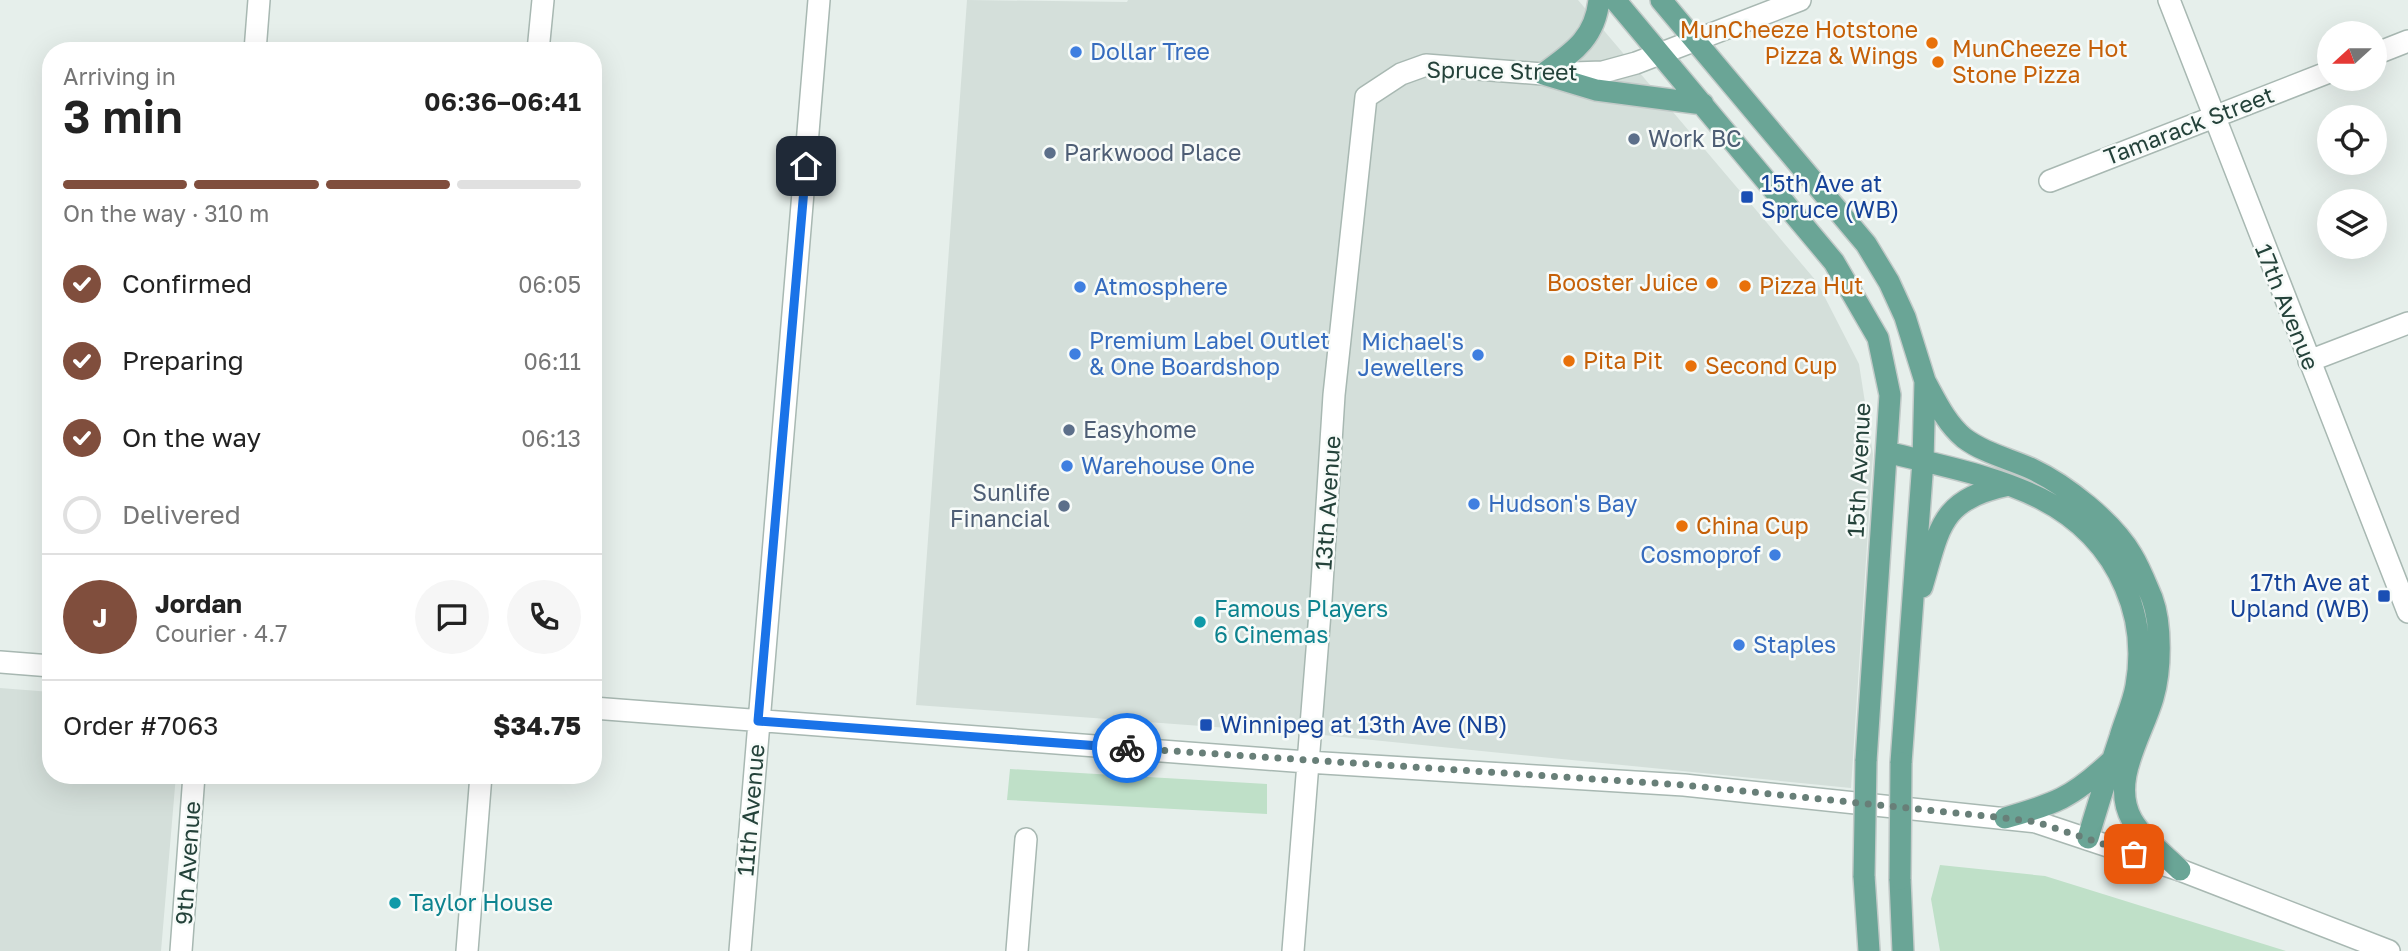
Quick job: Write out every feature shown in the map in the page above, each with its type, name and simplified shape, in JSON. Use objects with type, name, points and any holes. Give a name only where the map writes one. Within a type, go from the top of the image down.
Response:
[{"type":"main road","points":[[1543,74],[1576,50],[1588,37],[1599,0]]},
{"type":"main road","name":"15th Avenue","points":[[1615,0],[1834,262],[1878,338],[1890,395],[1866,761],[1864,876],[1869,951]]},
{"type":"main road","points":[[1661,0],[1866,244],[1889,282],[1905,317],[1925,381],[1942,412],[1965,438],[1979,447],[2036,471],[2091,507],[2132,554],[2153,601],[2160,655],[2154,696],[2124,782],[2127,807],[2142,832],[2180,870]]},
{"type":"main road","points":[[1543,74],[1596,90],[1703,104]]},
{"type":"main road","points":[[1903,951],[1900,879],[1901,763],[1923,461],[1925,381]]},
{"type":"main road","points":[[1887,453],[1975,472],[2034,494],[2078,521],[2116,565],[2134,608],[2140,654],[2136,688],[2088,838]]},
{"type":"main road","points":[[1911,626],[1938,534],[1948,514],[1973,495],[1986,489],[2010,485]]},
{"type":"main road","points":[[2005,818],[2045,807],[2071,795],[2112,761]]},
{"type":"street","points":[[256,42],[259,0]]},
{"type":"street","points":[[539,42],[542,0]]},
{"type":"street","name":"11th Avenue","points":[[740,951],[820,0]]},
{"type":"street","name":"Spruce Street","points":[[1366,97],[1401,74],[1426,65],[1543,74],[1603,72],[1661,54],[1800,0]]},
{"type":"street","name":"17th Avenue","points":[[2169,0],[2408,612]]},
{"type":"street","points":[[2387,49],[2408,41]]},
{"type":"street","name":"Tamarack Street","points":[[2050,181],[2317,77]]},
{"type":"street","name":"13th Avenue","points":[[1293,951],[1335,395],[1366,97]]},
{"type":"street","points":[[2309,361],[2408,323]]},
{"type":"street","points":[[0,662],[42,665]]},
{"type":"street","points":[[602,709],[1307,762],[1684,785],[2036,822],[2180,870],[2389,951]]},
{"type":"street","name":"9th Avenue","points":[[181,951],[193,784]]},
{"type":"street","points":[[467,951],[480,784]]},
{"type":"street","points":[[1017,951],[1026,839]]},
{"type":"shaded area","name":"Parkwood Place","points":[[967,0],[1578,0],[1817,282],[1859,364],[1873,454],[1851,788],[1323,735],[916,705]]},
{"type":"shaded area","points":[[0,688],[42,691],[42,784],[175,784],[161,951],[0,951]]},
{"type":"green space","points":[[1010,769],[1267,784],[1267,814],[1007,800]]},
{"type":"green space","points":[[1940,865],[2045,876],[2286,951],[1940,951],[1931,899]]},
{"type":"way so far","points":[[1127,748],[1684,785],[2005,818],[2036,822],[2134,854]]},
{"type":"place","name":"MunCheeze Hotstone Pizza & Wings","points":[[1932,43]]},
{"type":"place","name":"Dollar Tree","points":[[1076,52]]},
{"type":"place","name":"MunCheeze Hot Stone Pizza","points":[[1938,62]]},
{"type":"place","name":"Work BC","points":[[1634,139]]},
{"type":"place","name":"Parkwood Place","points":[[1050,153]]},
{"type":"place","name":"15th Ave at Spruce (WB)","points":[[1747,197]]},
{"type":"place","name":"Booster Juice","points":[[1712,283]]},
{"type":"place","name":"Pizza Hut","points":[[1745,286]]},
{"type":"place","name":"Atmosphere","points":[[1080,287]]},
{"type":"place","name":"Premium Label Outlet & One Boardshop","points":[[1075,354]]},
{"type":"place","name":"Michael's Jewellers","points":[[1478,355]]},
{"type":"place","name":"Pita Pit","points":[[1569,361]]},
{"type":"place","name":"Second Cup","points":[[1691,366]]},
{"type":"place","name":"Easyhome","points":[[1069,430]]},
{"type":"place","name":"Warehouse One","points":[[1067,466]]},
{"type":"place","name":"Hudson's Bay","points":[[1474,504]]},
{"type":"place","name":"Sunlife Financial","points":[[1064,506]]},
{"type":"place","name":"China Cup","points":[[1682,526]]},
{"type":"place","name":"Cosmoprof","points":[[1775,555]]},
{"type":"place","name":"17th Ave at Upland (WB)","points":[[2384,596]]},
{"type":"place","name":"Famous Players 6 Cinemas","points":[[1200,622]]},
{"type":"place","name":"Staples","points":[[1739,645]]},
{"type":"place","name":"Winnipeg at 13th Ave (NB)","points":[[1206,725]]},
{"type":"place","name":"Taylor House","points":[[395,903]]},
{"type":"route","points":[[806,166],[758,721],[1127,748]]}]
